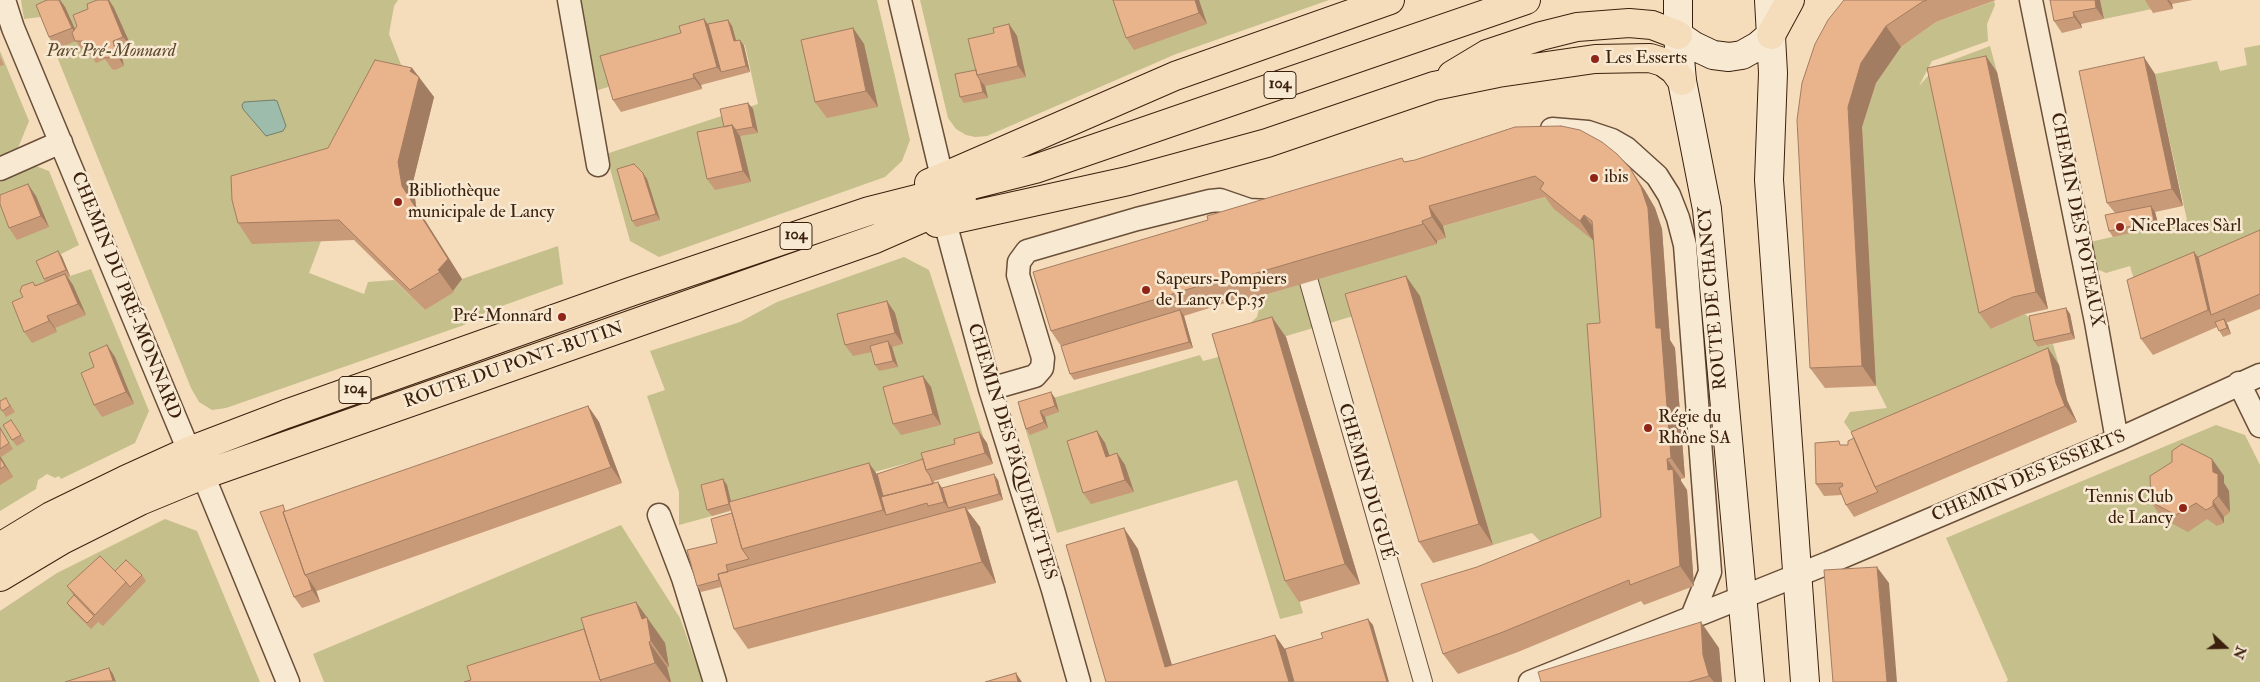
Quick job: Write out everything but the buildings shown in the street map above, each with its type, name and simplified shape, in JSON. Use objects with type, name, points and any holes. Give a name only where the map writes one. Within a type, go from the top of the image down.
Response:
[{"type":"main road","points":[[869,211],[942,177],[1175,76],[1390,0]]},
{"type":"main road","name":"ROUTE DU PONT-BUTIN","points":[[0,547],[51,516],[188,451],[286,414],[630,292],[869,211],[1034,169],[1526,0]]},
{"type":"main road","name":"ROUTE DE CHANCY","points":[[1678,0],[1678,35],[1682,82],[1707,209],[1750,682]]},
{"type":"main road","points":[[1769,0],[1773,81],[1769,180],[1805,682]]},
{"type":"main road","points":[[1434,86],[1487,54],[1541,36],[1576,27],[1629,23],[1652,25],[1678,35],[1694,46],[1713,55],[1729,57],[1742,55],[1758,46],[1771,35],[1790,0]]},
{"type":"main road","points":[[875,239],[1090,191],[1267,143],[1434,86],[1557,63],[1626,57],[1650,58],[1663,62],[1674,70],[1682,82]]},
{"type":"main road","name":"ROUTE DU PONT-BUTIN","points":[[0,577],[62,540],[140,501],[203,475],[875,239],[1034,169]]},
{"type":"street","name":"CHEMIN DU PRÉ-MONNARD","points":[[4,0],[6,12],[188,451]]},
{"type":"street","points":[[569,0],[598,165]]},
{"type":"street","points":[[900,0],[942,177]]},
{"type":"street","name":"CHEMIN DES POTEAUX","points":[[2031,0],[2094,312],[2117,440]]},
{"type":"street","points":[[1534,132],[1556,128],[1588,132],[1612,140],[1626,148],[1657,176],[1669,195],[1678,218],[1685,244],[1710,572],[1691,620]]},
{"type":"street","points":[[0,169],[61,142]]},
{"type":"street","points":[[990,389],[1035,376],[1042,368],[1043,358],[1018,276],[1019,262],[1027,251],[1193,205],[1220,200],[1249,210],[1268,211],[1285,206]]},
{"type":"street","name":"CHEMIN DES PÂQUERETTES","points":[[945,222],[990,389],[1079,682]]},
{"type":"street","name":"CHEMIN DU GUÉ","points":[[1308,282],[1423,682]]},
{"type":"street","name":"CHEMIN DES ESSERTS","points":[[1741,599],[2117,440],[2260,375]]},
{"type":"street","points":[[2239,384],[2260,426]]},
{"type":"street","points":[[203,475],[288,682]]},
{"type":"street","points":[[659,515],[683,578],[714,682]]},
{"type":"street","points":[[1530,682],[1741,599]]},
{"type":"green space","name":"Parc Pré-Monnard","points":[[21,0],[398,0],[394,6],[389,34],[409,85],[252,243],[321,241],[309,273],[364,294],[368,282],[394,280],[425,310],[453,291],[462,279],[558,246],[563,284],[488,311],[464,325],[226,408],[212,410],[199,402],[191,388],[41,17],[24,19]]},
{"type":"green space","points":[[577,0],[877,0],[910,140],[902,161],[885,177],[659,257],[630,241],[606,154],[758,104],[745,45],[595,91]]},
{"type":"green space","points":[[920,0],[1329,0],[1176,54],[987,136],[975,137],[966,135],[956,129],[948,118]]},
{"type":"green space","points":[[2100,0],[2150,0],[2152,9],[2104,19]]},
{"type":"green space","points":[[1994,1],[1995,5],[1987,24],[1988,41],[1932,61],[1919,86],[1937,66],[1990,46],[1997,72],[1991,329],[2025,314],[2033,322],[2038,347],[2053,344],[2059,365],[1863,449],[1844,422],[1850,412],[1887,408],[1876,386],[1862,127],[1876,83],[1901,47],[1936,22]]},
{"type":"green space","points":[[2260,45],[2260,244],[2139,296],[2130,266],[2106,273],[2097,269],[2090,242],[2187,220],[2155,74],[2217,61],[2220,71],[2247,65],[2244,48]]},
{"type":"green space","points":[[0,51],[29,121],[18,148],[0,156]]},
{"type":"green space","points":[[36,166],[49,171],[79,245],[61,254],[70,276],[91,269],[149,411],[135,443],[61,479],[59,476],[55,478],[47,474],[38,480],[36,489],[0,511],[0,182]]},
{"type":"green space","points":[[1549,196],[1594,241],[1615,537],[1544,545],[1532,533],[1493,545],[1420,296],[1243,349],[1238,335],[1257,317],[1262,296],[1446,238],[1443,226]]},
{"type":"green space","points":[[904,257],[929,270],[985,442],[679,525],[679,492],[647,396],[665,390],[650,351],[740,322],[777,302]]},
{"type":"green space","points":[[1200,355],[1203,361],[1226,355],[1303,613],[1280,619],[1237,480],[1057,533],[1019,408]]},
{"type":"green space","points":[[2216,425],[2245,435],[2260,465],[2260,682],[2006,682],[2008,680],[1946,538]]},
{"type":"green space","points":[[165,519],[197,531],[260,682],[0,682],[0,611],[57,573]]},
{"type":"green space","points":[[621,525],[680,618],[703,682],[324,682],[313,654]]},
{"type":"shaded area","points":[[277,101],[286,126],[283,131],[266,136],[243,109],[242,105],[244,102]]},
{"type":"place","name":"Les Esserts","points":[[1595,59]]},
{"type":"place","name":"ibis","points":[[1594,178]]},
{"type":"place","name":"Bibliothèque municipale de Lancy","points":[[398,202]]},
{"type":"place","name":"NicePlaces Sàrl","points":[[2120,227]]},
{"type":"place","name":"Sapeurs-Pompiers de Lancy Cp.35","points":[[1146,290]]},
{"type":"place","name":"Pré-Monnard","points":[[562,317]]},
{"type":"place","name":"Régie du Rhône SA","points":[[1648,428]]},
{"type":"place","name":"Tennis Club de Lancy","points":[[2183,508]]}]
